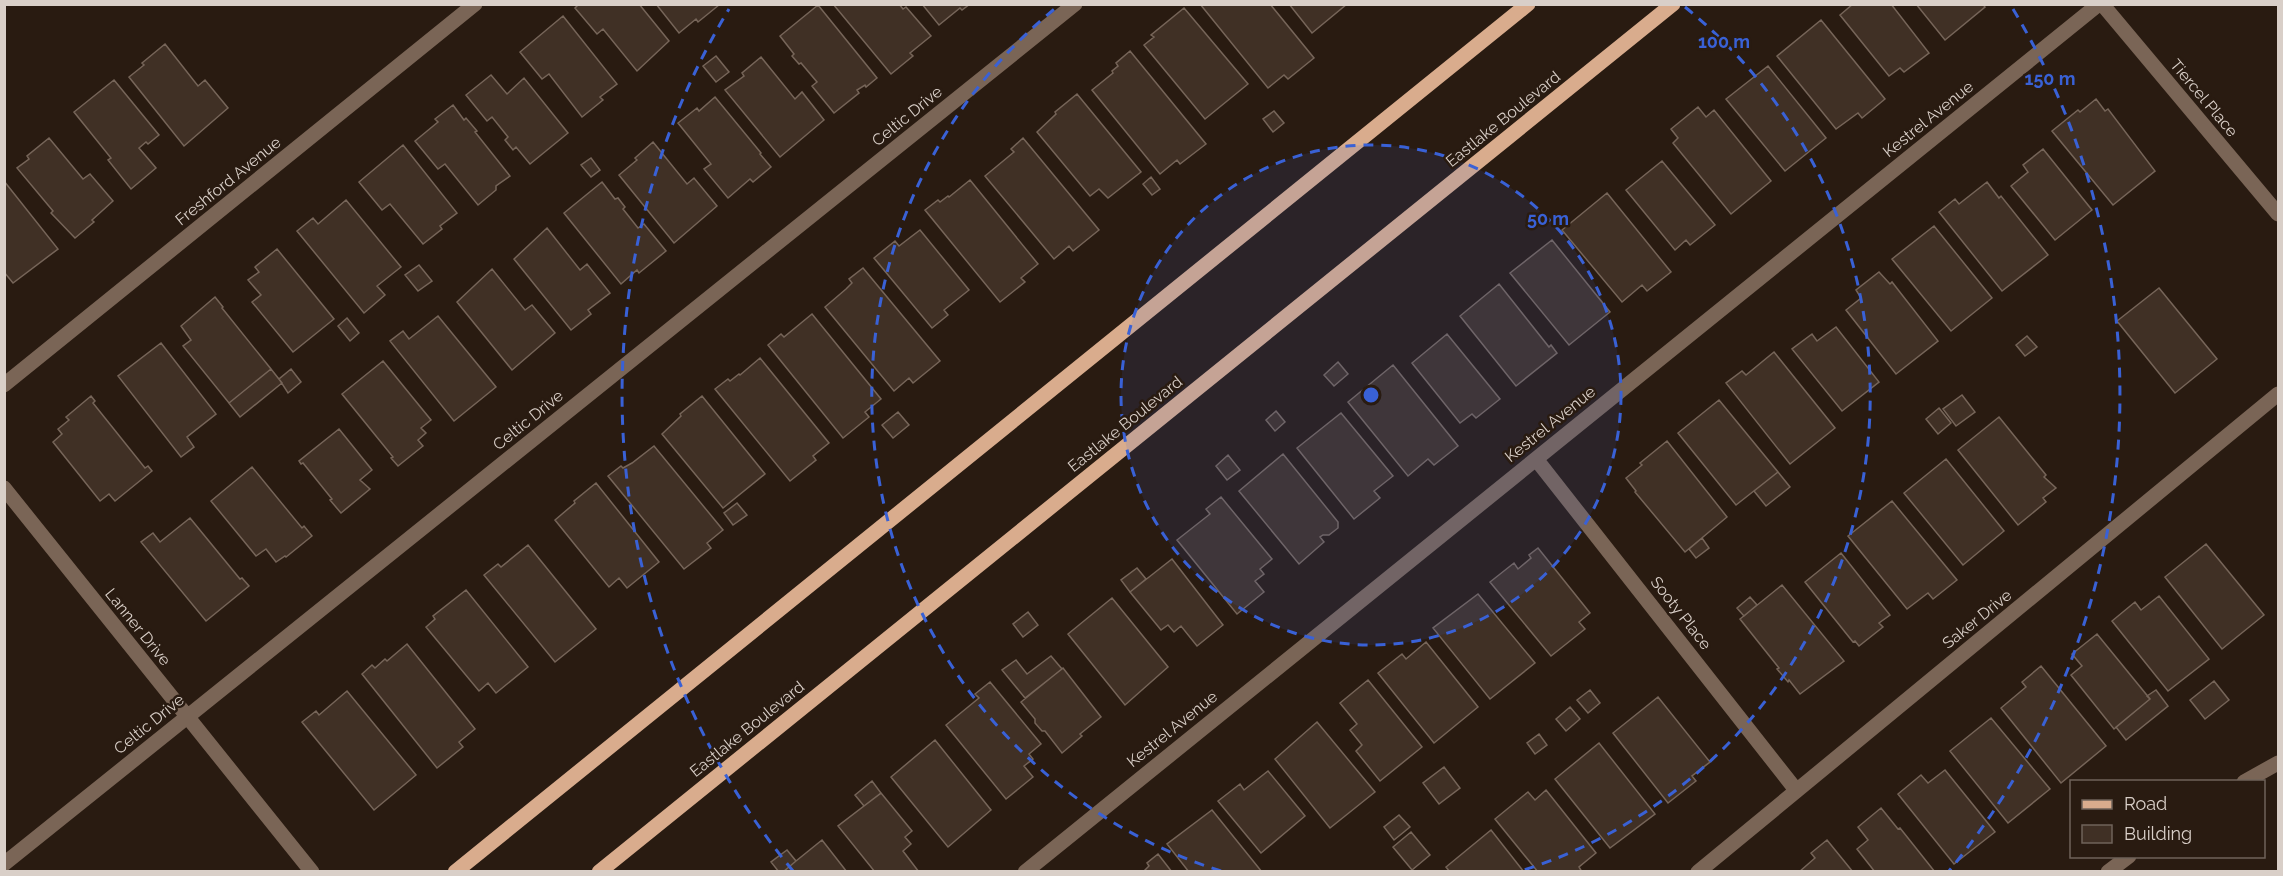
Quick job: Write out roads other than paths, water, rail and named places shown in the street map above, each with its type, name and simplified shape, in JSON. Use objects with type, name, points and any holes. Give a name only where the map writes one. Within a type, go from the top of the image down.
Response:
[{"type":"main road","points":[[455,872],[1528,4]]},
{"type":"main road","name":"Eastlake Boulevard","points":[[599,872],[1673,4]]},
{"type":"street","name":"Freshford Avenue","points":[[4,385],[475,4]]},
{"type":"street","name":"Tiercel Place","points":[[2100,4],[2278,214]]},
{"type":"street","name":"Kestrel Avenue","points":[[1025,872],[2100,4]]},
{"type":"street","name":"Celtic Drive","points":[[4,864],[1067,7]]},
{"type":"street","name":"Saker Drive","points":[[1698,872],[2278,394]]},
{"type":"street","name":"Sooty Place","points":[[1536,459],[1797,790]]},
{"type":"street","name":"Lanner Drive","points":[[4,488],[312,872]]},
{"type":"street","points":[[2248,780],[2278,763]]},
{"type":"street","points":[[2108,872],[2126,858]]}]
